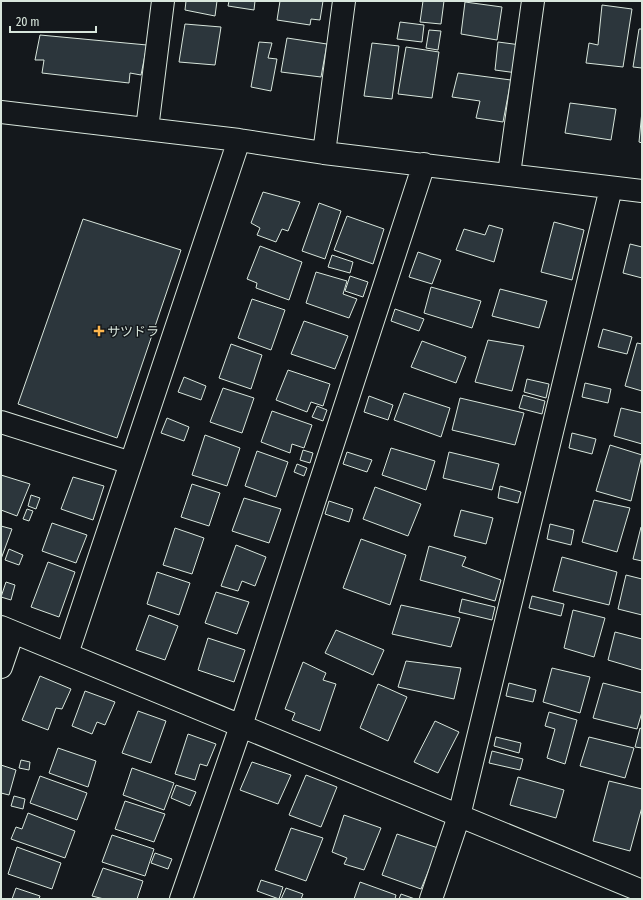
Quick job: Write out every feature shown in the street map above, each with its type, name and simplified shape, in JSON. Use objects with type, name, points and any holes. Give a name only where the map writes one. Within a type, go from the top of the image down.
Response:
[{"type":"street","points":[[147,129],[163,1]]},
{"type":"street","points":[[324,153],[344,1]]},
{"type":"street","points":[[509,174],[533,1]]},
{"type":"street","points":[[1,112],[239,140],[324,153],[642,191]]},
{"type":"street","points":[[67,654],[239,140]]},
{"type":"street","points":[[181,899],[240,726],[424,164]]},
{"type":"street","points":[[432,899],[459,816],[611,188]]},
{"type":"street","points":[[1,422],[131,463]]},
{"type":"street","points":[[1,667],[7,630],[642,891]]},
{"type":"building","points":[[186,1],[217,1],[215,16],[185,10]]},
{"type":"building","points":[[229,1],[255,1],[254,10],[228,6]]},
{"type":"building","points":[[280,1],[323,1],[320,20],[311,19],[310,25],[277,20]]},
{"type":"building","points":[[423,1],[444,1],[441,24],[420,22]]},
{"type":"building","points":[[465,2],[502,7],[497,40],[461,34]]},
{"type":"building","points":[[602,5],[632,9],[623,67],[586,63],[589,43],[598,45]]},
{"type":"building","points":[[400,22],[424,25],[422,42],[397,39]]},
{"type":"building","points":[[185,24],[221,27],[215,65],[179,62]]},
{"type":"building","points":[[639,29],[642,29],[642,68],[633,67]]},
{"type":"building","points":[[429,30],[441,31],[438,50],[426,48]]},
{"type":"building","points":[[40,35],[147,45],[141,75],[130,73],[129,83],[42,73],[44,60],[35,60]]},
{"type":"building","points":[[287,38],[327,44],[321,77],[281,72]]},
{"type":"building","points":[[259,42],[272,43],[268,58],[277,59],[271,91],[251,87]]},
{"type":"building","points":[[498,42],[521,45],[517,73],[495,70]]},
{"type":"building","points":[[372,43],[399,46],[392,99],[364,96]]},
{"type":"building","points":[[406,47],[439,52],[432,98],[398,94]]},
{"type":"building","points":[[458,73],[511,80],[503,122],[476,118],[480,101],[452,97]]},
{"type":"building","points":[[570,103],[616,109],[611,140],[565,133]]},
{"type":"building","points":[[642,111],[642,143],[639,142]]},
{"type":"building","points":[[263,192],[300,202],[288,231],[282,229],[276,242],[257,235],[260,228],[251,223]]},
{"type":"building","points":[[319,203],[341,211],[325,259],[302,251]]},
{"type":"building","points":[[347,216],[384,229],[373,264],[334,250]]},
{"type":"building","points":[[83,219],[181,250],[117,438],[18,404]]},
{"type":"building","points":[[554,222],[584,230],[572,280],[541,272]]},
{"type":"building","points":[[489,225],[503,229],[494,262],[456,250],[464,229],[485,235]]},
{"type":"building","points":[[630,244],[642,247],[642,278],[623,273]]},
{"type":"building","points":[[260,246],[302,262],[289,300],[256,288],[257,283],[247,279]]},
{"type":"building","points":[[418,252],[441,260],[432,284],[409,277]]},
{"type":"building","points":[[332,255],[353,262],[350,273],[328,267]]},
{"type":"building","points":[[316,272],[347,281],[343,294],[357,299],[349,318],[306,303]]},
{"type":"building","points":[[350,276],[368,282],[363,297],[345,291]]},
{"type":"building","points":[[431,287],[481,301],[472,328],[424,313]]},
{"type":"building","points":[[500,289],[547,301],[539,328],[492,316]]},
{"type":"building","points":[[252,299],[285,310],[271,350],[238,338]]},
{"type":"building","points":[[395,309],[424,319],[419,331],[391,321]]},
{"type":"building","points":[[304,321],[348,336],[335,369],[291,354]]},
{"type":"building","points":[[603,329],[632,337],[627,354],[598,347]]},
{"type":"building","points":[[488,340],[524,346],[512,391],[475,382]]},
{"type":"building","points":[[422,341],[466,357],[456,383],[411,367]]},
{"type":"building","points":[[637,343],[642,344],[642,391],[625,386]]},
{"type":"building","points":[[231,344],[262,355],[251,389],[219,378]]},
{"type":"building","points":[[288,370],[330,384],[323,406],[311,402],[307,412],[276,400]]},
{"type":"building","points":[[184,377],[206,386],[201,400],[178,392]]},
{"type":"building","points":[[527,379],[549,384],[546,398],[524,392]]},
{"type":"building","points":[[585,383],[611,389],[608,403],[582,397]]},
{"type":"building","points":[[223,388],[254,398],[242,433],[210,422]]},
{"type":"building","points":[[404,393],[450,408],[441,437],[394,420]]},
{"type":"building","points":[[523,395],[545,401],[542,414],[519,408]]},
{"type":"building","points":[[369,396],[393,405],[388,420],[364,412]]},
{"type":"building","points":[[460,398],[524,413],[515,445],[452,430]]},
{"type":"building","points":[[317,406],[327,410],[323,421],[312,417]]},
{"type":"building","points":[[621,408],[642,413],[642,444],[614,436]]},
{"type":"building","points":[[272,411],[312,425],[304,448],[292,444],[290,453],[261,442]]},
{"type":"building","points":[[167,418],[189,427],[184,441],[161,433]]},
{"type":"building","points":[[572,433],[596,439],[592,454],[569,448]]},
{"type":"building","points":[[205,435],[240,448],[227,486],[192,475]]},
{"type":"building","points":[[610,445],[642,455],[631,501],[596,491]]},
{"type":"building","points":[[391,448],[435,461],[426,490],[382,475]]},
{"type":"building","points":[[303,450],[313,453],[310,463],[300,460]]},
{"type":"building","points":[[257,451],[288,462],[276,497],[245,486]]},
{"type":"building","points":[[347,452],[372,460],[367,472],[343,464]]},
{"type":"building","points":[[449,452],[499,464],[492,490],[443,478]]},
{"type":"building","points":[[297,464],[307,468],[304,476],[294,472]]},
{"type":"building","points":[[1,475],[30,484],[17,516],[1,510]]},
{"type":"building","points":[[73,477],[104,486],[93,520],[61,509]]},
{"type":"building","points":[[192,484],[220,493],[209,526],[181,517]]},
{"type":"building","points":[[500,486],[521,492],[518,503],[498,498]]},
{"type":"building","points":[[375,487],[421,504],[408,536],[363,519]]},
{"type":"building","points":[[31,495],[40,498],[36,509],[28,506]]},
{"type":"building","points":[[244,498],[281,509],[269,543],[232,531]]},
{"type":"building","points":[[594,500],[630,508],[617,552],[582,542]]},
{"type":"building","points":[[329,501],[353,509],[349,522],[325,514]]},
{"type":"building","points":[[27,509],[33,511],[29,521],[23,519]]},
{"type":"building","points":[[461,510],[493,518],[486,544],[454,536]]},
{"type":"building","points":[[52,523],[87,535],[76,563],[42,551]]},
{"type":"building","points":[[550,524],[574,530],[571,545],[547,539]]},
{"type":"building","points":[[1,526],[12,529],[1,559]]},
{"type":"building","points":[[642,527],[642,561],[633,559]]},
{"type":"building","points":[[175,528],[204,538],[192,574],[163,565]]},
{"type":"building","points":[[361,539],[406,555],[390,605],[343,588]]},
{"type":"building","points":[[236,545],[266,557],[255,586],[242,581],[238,591],[221,586]]},
{"type":"building","points":[[429,546],[466,557],[462,566],[501,580],[495,601],[420,580]]},
{"type":"building","points":[[9,549],[23,555],[19,565],[5,560]]},
{"type":"building","points":[[562,557],[617,572],[609,605],[553,591]]},
{"type":"building","points":[[48,562],[75,572],[59,617],[31,607]]},
{"type":"building","points":[[157,572],[190,583],[179,615],[147,604]]},
{"type":"building","points":[[626,575],[642,579],[642,615],[618,609]]},
{"type":"building","points":[[6,582],[15,585],[11,600],[1,597]]},
{"type":"building","points":[[216,592],[249,602],[237,634],[205,623]]},
{"type":"building","points":[[532,596],[564,604],[561,616],[529,608]]},
{"type":"building","points":[[462,599],[495,607],[492,620],[459,612]]},
{"type":"building","points":[[401,605],[460,618],[451,647],[392,634]]},
{"type":"building","points":[[573,610],[605,618],[594,657],[564,648]]},
{"type":"building","points":[[149,615],[178,626],[165,660],[136,650]]},
{"type":"building","points":[[336,630],[384,650],[373,675],[325,653]]},
{"type":"building","points":[[615,632],[642,639],[642,670],[608,660]]},
{"type":"building","points":[[208,638],[245,650],[234,682],[198,670]]},
{"type":"building","points":[[406,661],[461,668],[454,699],[398,687]]},
{"type":"building","points":[[303,662],[326,673],[323,680],[336,684],[320,731],[292,720],[295,713],[285,709]]},
{"type":"building","points":[[552,668],[590,677],[580,713],[543,702]]},
{"type":"building","points":[[40,676],[71,689],[62,709],[56,708],[48,730],[22,720]]},
{"type":"building","points":[[509,683],[536,690],[533,702],[506,696]]},
{"type":"building","points":[[603,683],[642,693],[642,712],[637,729],[593,718]]},
{"type":"building","points":[[378,684],[407,697],[388,741],[360,728]]},
{"type":"building","points":[[85,691],[115,702],[105,725],[97,722],[92,734],[72,726]]},
{"type":"building","points":[[138,711],[166,721],[151,763],[122,753]]},
{"type":"building","points":[[549,712],[577,720],[565,764],[547,758],[555,729],[545,726]]},
{"type":"building","points":[[435,721],[459,732],[438,773],[414,762]]},
{"type":"building","points":[[640,728],[642,729],[642,748],[635,747]]},
{"type":"building","points":[[188,734],[216,744],[207,766],[200,764],[195,780],[175,774]]},
{"type":"building","points":[[496,737],[521,743],[519,753],[494,746]]},
{"type":"building","points":[[589,737],[634,748],[625,778],[580,766]]},
{"type":"building","points":[[58,748],[96,761],[88,787],[49,773]]},
{"type":"building","points":[[492,751],[523,759],[520,770],[489,763]]},
{"type":"building","points":[[21,760],[30,762],[29,770],[19,768]]},
{"type":"building","points":[[252,762],[291,775],[278,804],[240,790]]},
{"type":"building","points":[[1,765],[16,770],[9,795],[1,793]]},
{"type":"building","points":[[132,768],[174,783],[164,810],[123,795]]},
{"type":"building","points":[[306,775],[337,787],[321,827],[289,815]]},
{"type":"building","points":[[40,776],[87,793],[77,820],[30,803]]},
{"type":"building","points":[[518,777],[564,790],[556,818],[510,805]]},
{"type":"building","points":[[609,781],[642,789],[642,807],[630,851],[593,841]]},
{"type":"building","points":[[176,785],[196,792],[190,806],[171,798]]},
{"type":"building","points":[[14,796],[25,799],[23,809],[11,806]]},
{"type":"building","points":[[125,801],[165,814],[154,842],[115,829]]},
{"type":"building","points":[[28,813],[75,831],[65,858],[11,839],[16,827],[22,829]]},
{"type":"building","points":[[344,815],[381,828],[364,870],[344,864],[347,858],[332,852]]},
{"type":"building","points":[[291,828],[323,838],[306,881],[275,870]]},
{"type":"building","points":[[397,834],[438,848],[421,889],[382,875]]},
{"type":"building","points":[[112,835],[154,849],[145,876],[102,862]]},
{"type":"building","points":[[17,847],[61,863],[52,889],[8,874]]},
{"type":"building","points":[[155,853],[172,859],[168,869],[151,863]]},
{"type":"building","points":[[103,868],[143,881],[137,899],[104,899],[92,896]]},
{"type":"building","points":[[261,880],[283,887],[279,899],[257,891]]},
{"type":"building","points":[[360,882],[396,895],[395,899],[354,899]]},
{"type":"building","points":[[16,888],[40,896],[39,899],[12,899]]},
{"type":"building","points":[[286,888],[303,894],[301,899],[281,899]]},
{"type":"building","points":[[401,894],[415,899],[399,899]]},
{"type":"place","name":"サツドラ","points":[[99,331]]}]
